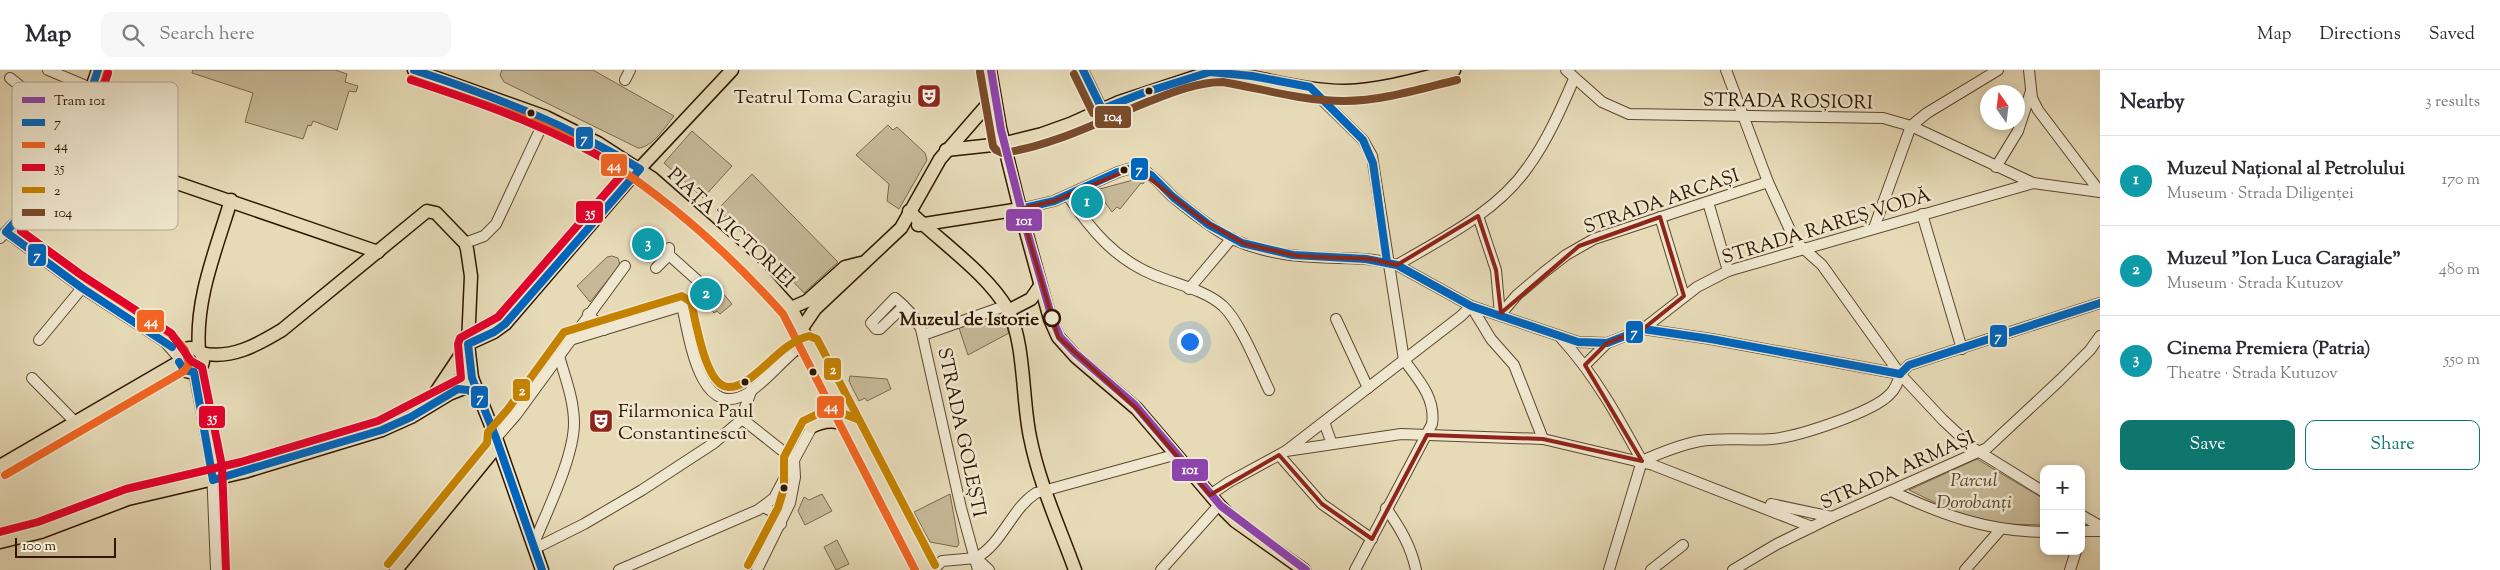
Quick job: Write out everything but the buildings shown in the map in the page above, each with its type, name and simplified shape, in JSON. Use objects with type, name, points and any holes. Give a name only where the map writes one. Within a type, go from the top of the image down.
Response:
[{"type":"main road","points":[[93,82],[98,70]]},
{"type":"main road","name":"PIAȚA VICTORIEI","points":[[414,70],[546,117],[584,135],[640,169],[739,253],[791,308],[926,570]]},
{"type":"main road","points":[[425,408],[468,344],[494,332],[505,324],[640,169],[732,70]]},
{"type":"main road","points":[[990,70],[1003,143],[1040,286],[1058,337],[1068,349],[1137,409],[1174,455],[1219,505],[1236,521],[1304,570]]},
{"type":"main road","points":[[946,150],[1003,143],[1056,130],[1148,91],[1210,72],[1252,76],[1332,91],[1359,90],[1454,70]]},
{"type":"main road","points":[[797,349],[802,328],[815,309],[901,228],[909,211],[946,150],[994,96]]},
{"type":"main road","points":[[178,182],[372,251]]},
{"type":"main road","points":[[179,360],[184,370],[194,372],[202,366],[197,335],[203,290],[231,200]]},
{"type":"main road","points":[[901,228],[1020,209]]},
{"type":"main road","points":[[909,211],[962,259],[1008,311],[1018,345],[1030,438],[1045,490],[1075,570]]},
{"type":"main road","points":[[0,466],[76,423],[179,360],[187,349],[219,356],[244,350],[282,330],[372,251],[426,212],[434,212],[465,243],[471,276],[466,382]]},
{"type":"main road","points":[[791,308],[807,301],[845,267],[863,263]]},
{"type":"main road","points":[[1008,311],[1031,299],[1040,286]]},
{"type":"main road","points":[[197,335],[219,356]]},
{"type":"main road","points":[[450,372],[463,366],[466,382],[478,394],[497,441],[542,570]]},
{"type":"main road","points":[[450,372],[451,385],[466,382]]},
{"type":"main road","points":[[0,542],[41,532],[128,499],[213,480],[382,430],[425,408],[466,382]]},
{"type":"main road","points":[[812,427],[835,420],[852,428]]},
{"type":"main road","points":[[396,570],[497,441]]},
{"type":"street","points":[[48,70],[77,82]]},
{"type":"street","points":[[1083,70],[1102,109]]},
{"type":"street","name":"STRADA ROȘIORI","points":[[1566,70],[1602,102],[1629,114],[1743,117],[1854,116],[1883,118],[1911,126],[2033,183],[2100,192]]},
{"type":"street","points":[[1726,70],[1768,182],[1791,233],[1802,250],[1822,265],[1900,374],[1943,420],[1980,452],[2040,490]]},
{"type":"street","points":[[1874,228],[1911,126],[1927,113],[1998,70]]},
{"type":"street","points":[[2029,70],[2031,92],[2038,110],[2100,192]]},
{"type":"street","points":[[10,78],[15,82]]},
{"type":"street","points":[[1392,264],[1478,216],[1509,189],[1528,167],[1574,79]]},
{"type":"street","points":[[1310,87],[1368,148],[1373,163],[1392,264],[1393,286],[1404,360],[1429,397],[1433,416],[1427,435],[1386,508],[1355,570]]},
{"type":"street","points":[[2000,191],[2001,169],[2018,131],[2031,92]]},
{"type":"street","points":[[465,243],[478,239],[493,228],[546,117]]},
{"type":"street","points":[[1020,209],[1068,196],[1118,172],[1135,167],[1148,174],[1196,216],[1232,238],[1265,249],[1298,256],[1359,258],[1392,264],[1471,306],[1561,338],[1578,342],[1608,343]]},
{"type":"street","name":"STRADA ARCAȘI","points":[[1500,315],[1517,295],[1579,246],[1611,232],[1768,182]]},
{"type":"street","name":"STRADA RAREȘ VODĂ","points":[[1642,329],[1697,287],[1728,271],[2033,183]]},
{"type":"street","points":[[1068,196],[1093,231],[1116,254],[1152,274],[1213,300],[1227,310],[1268,390]]},
{"type":"street","points":[[1708,202],[1728,271]]},
{"type":"street","points":[[1922,214],[1962,349]]},
{"type":"street","points":[[1478,216],[1496,270],[1500,315]]},
{"type":"street","points":[[1660,216],[1684,296]]},
{"type":"street","points":[[12,226],[3,235],[165,342],[179,360]]},
{"type":"street","points":[[1189,289],[1232,238]]},
{"type":"street","points":[[570,340],[682,306],[696,296],[700,285],[698,280],[669,252],[656,268]]},
{"type":"street","points":[[497,441],[624,266]]},
{"type":"street","points":[[39,340],[82,288]]},
{"type":"street","points":[[1642,462],[1698,442],[1728,438],[1755,440],[1782,438],[1840,420],[1876,404],[1890,394],[1900,374],[1909,366],[2100,303]]},
{"type":"street","points":[[682,306],[698,370],[706,385],[716,396],[739,397],[752,389],[797,349],[810,346]]},
{"type":"street","name":"STRADA GOLEȘTI","points":[[904,306],[918,322],[923,334],[963,517],[978,570]]},
{"type":"street","points":[[1210,496],[1229,482],[1282,453],[1461,316],[1471,306]]},
{"type":"street","points":[[1471,306],[1491,339],[1514,365],[1543,439]]},
{"type":"street","points":[[923,334],[1008,311]]},
{"type":"street","points":[[588,314],[604,330]]},
{"type":"street","points":[[1336,319],[1368,388]]},
{"type":"street","points":[[1585,365],[1608,343],[1642,329],[1711,339],[1900,374]]},
{"type":"street","name":"STRADA ARMAȘI","points":[[1734,570],[1777,544],[1832,516],[1980,452],[2001,437],[2060,380],[2090,350],[2100,336]]},
{"type":"street","points":[[1561,338],[1585,365],[1602,389],[1642,462],[1609,570]]},
{"type":"street","points":[[535,546],[573,435],[571,401],[558,356]]},
{"type":"street","points":[[194,372],[213,480],[216,570]]},
{"type":"street","points":[[32,378],[76,423]]},
{"type":"street","points":[[535,546],[584,524],[642,490],[714,443],[736,425],[741,418],[752,389]]},
{"type":"street","points":[[619,570],[763,508],[777,493],[812,427],[826,406],[836,396]]},
{"type":"street","points":[[741,418],[794,460]]},
{"type":"street","points":[[1324,422],[1332,444]]},
{"type":"street","points":[[1282,453],[1386,435],[1543,439],[1642,462],[1748,500],[1812,527]]},
{"type":"street","points":[[1282,453],[1322,504],[1372,539]]},
{"type":"street","points":[[933,570],[938,563],[946,560],[976,558],[996,540],[1029,497],[1045,490],[1174,455]]},
{"type":"street","points":[[757,570],[781,524],[794,490],[794,460]]},
{"type":"street","points":[[1891,491],[1942,514],[2000,530],[2040,532]]},
{"type":"street","points":[[1748,500],[1832,516]]},
{"type":"street","points":[[1161,570],[1219,505]]},
{"type":"street","points":[[763,508],[776,512],[781,524]]},
{"type":"street","points":[[1386,508],[1402,532],[1413,554],[1416,570]]},
{"type":"street","points":[[2085,517],[2100,526]]},
{"type":"street","points":[[1965,570],[2000,530]]},
{"type":"street","points":[[2085,532],[2100,531]]},
{"type":"street","points":[[1651,570],[1683,546]]},
{"type":"street","points":[[2070,570],[2075,555]]},
{"type":"street","points":[[976,558],[989,570]]},
{"type":"highlighted area","points":[[1135,167],[1204,221],[1245,244],[1298,256],[1371,259],[1397,265],[1478,216],[1496,270],[1501,313],[1579,246],[1660,217],[1684,296],[1643,329],[1607,343],[1585,365],[1642,461],[1543,439],[1427,435],[1372,539],[1322,504],[1279,455],[1210,495],[1137,409],[1058,337],[1020,209],[1054,201]]},
{"type":"green space","points":[[193,70],[335,70],[347,74],[345,82],[358,86],[356,92],[349,91],[337,130],[313,121],[311,126],[308,125],[303,139],[245,122],[253,93],[192,73]]},
{"type":"green space","points":[[502,70],[593,70],[674,116],[653,141],[638,148],[504,82],[500,75]]},
{"type":"green space","points":[[888,125],[893,130],[897,127],[925,153],[927,160],[899,209],[887,201],[889,184],[856,155]]},
{"type":"green space","points":[[692,131],[732,166],[703,198],[664,163]]},
{"type":"green space","points":[[752,174],[838,262],[804,293],[772,259],[717,210]]},
{"type":"green space","points":[[1137,179],[1145,181],[1143,184],[1141,183],[1120,209],[1117,207],[1112,212],[1096,190]]},
{"type":"green space","points":[[607,257],[618,258],[620,265],[590,302],[577,286]]},
{"type":"green space","points":[[715,284],[732,304],[720,314],[717,311],[714,313],[701,294]]},
{"type":"green space","points":[[1002,315],[1009,333],[968,355],[959,328]]},
{"type":"green space","points":[[850,376],[887,379],[891,389],[867,401],[865,398],[859,401],[849,381]]},
{"type":"green space","name":"Parcul Dorobanți","points":[[1977,459],[2040,497],[2040,525],[2005,524],[1959,514],[1909,490]]},
{"type":"green space","points":[[822,494],[832,511],[805,525],[798,511],[804,497],[809,500]]},
{"type":"green space","points":[[950,494],[959,544],[957,547],[930,542],[914,512]]},
{"type":"green space","points":[[837,540],[849,564],[836,570],[824,547]]},
{"type":"tram line","name":"101","points":[[991,70],[1001,130],[1026,228],[1052,318],[1060,337],[1075,353],[1135,405],[1221,506],[1306,570]]},
{"type":"transit line","name":"7","points":[[94,82],[98,70]]},
{"type":"transit line","name":"7","points":[[414,70],[502,101],[558,125],[640,169],[505,324],[494,332],[468,344],[472,378],[496,438],[542,570]]},
{"type":"transit line","name":"7","points":[[990,70],[1000,128],[1020,209],[1054,201],[1118,172],[1135,167],[1151,175],[1173,197],[1209,225],[1242,243],[1293,255],[1366,259],[1397,265],[1471,306],[1578,342],[1607,343],[1643,329],[1711,339],[1900,374]]},
{"type":"transit line","name":"7","points":[[1083,70],[1102,109],[1143,93],[1210,72],[1252,76],[1310,87],[1363,140],[1373,163],[1387,262]]},
{"type":"transit line","name":"104","points":[[980,72],[993,146],[1002,153],[1040,145],[1168,94],[1214,82],[1223,82],[1298,97],[1344,101],[1387,97],[1457,80]]},
{"type":"transit line","name":"44","points":[[104,82],[107,73]]},
{"type":"transit line","name":"35","points":[[105,82],[108,73]]},
{"type":"transit line","name":"104","points":[[1074,74],[1093,113]]},
{"type":"transit line","name":"44","points":[[411,79],[527,119],[576,143],[609,162],[641,184],[731,259],[783,314],[915,570]]},
{"type":"transit line","name":"35","points":[[0,532],[38,522],[126,489],[241,462],[378,421],[461,378],[458,344],[460,338],[498,317],[625,171],[600,156],[521,119],[411,80]]},
{"type":"transit line","name":"7","points":[[12,225],[6,232],[82,288],[172,347]]},
{"type":"transit line","name":"44","points":[[5,475],[184,371],[189,364],[185,350],[171,334],[88,280],[22,230]]},
{"type":"transit line","name":"35","points":[[22,230],[80,274],[171,333],[191,361],[202,367],[222,466],[226,570]]},
{"type":"transit line","name":"2","points":[[388,564],[487,443],[488,432],[508,409],[564,332],[682,296],[691,302],[703,351],[713,376],[720,384],[728,387],[736,386],[749,379],[794,342],[809,336],[817,339],[935,565]]},
{"type":"transit line","name":"7","points":[[1900,374],[1909,365],[2100,303]]},
{"type":"transit line","name":"7","points":[[179,362],[184,370],[194,372],[213,480],[382,430],[411,417],[458,389],[468,390],[474,394],[484,408]]},
{"type":"transit line","name":"2","points":[[748,565],[778,508],[784,488],[784,457],[803,421],[820,413],[834,410],[857,419]]},
{"type":"place","name":"Teatrul Toma Caragiu","points":[[929,96]]},
{"type":"place","name":"Muzeul Național al Petrolului","points":[[1087,202]]},
{"type":"place","name":"Cinema Premiera (Patria)","points":[[648,244]]},
{"type":"place","name":"Muzeul \"Ion Luca Caragiale\"","points":[[706,294]]},
{"type":"place","name":"Muzeul de Istorie","points":[[1052,318]]},
{"type":"place","name":"Filarmonica Paul Constantinescu","points":[[601,421]]}]
